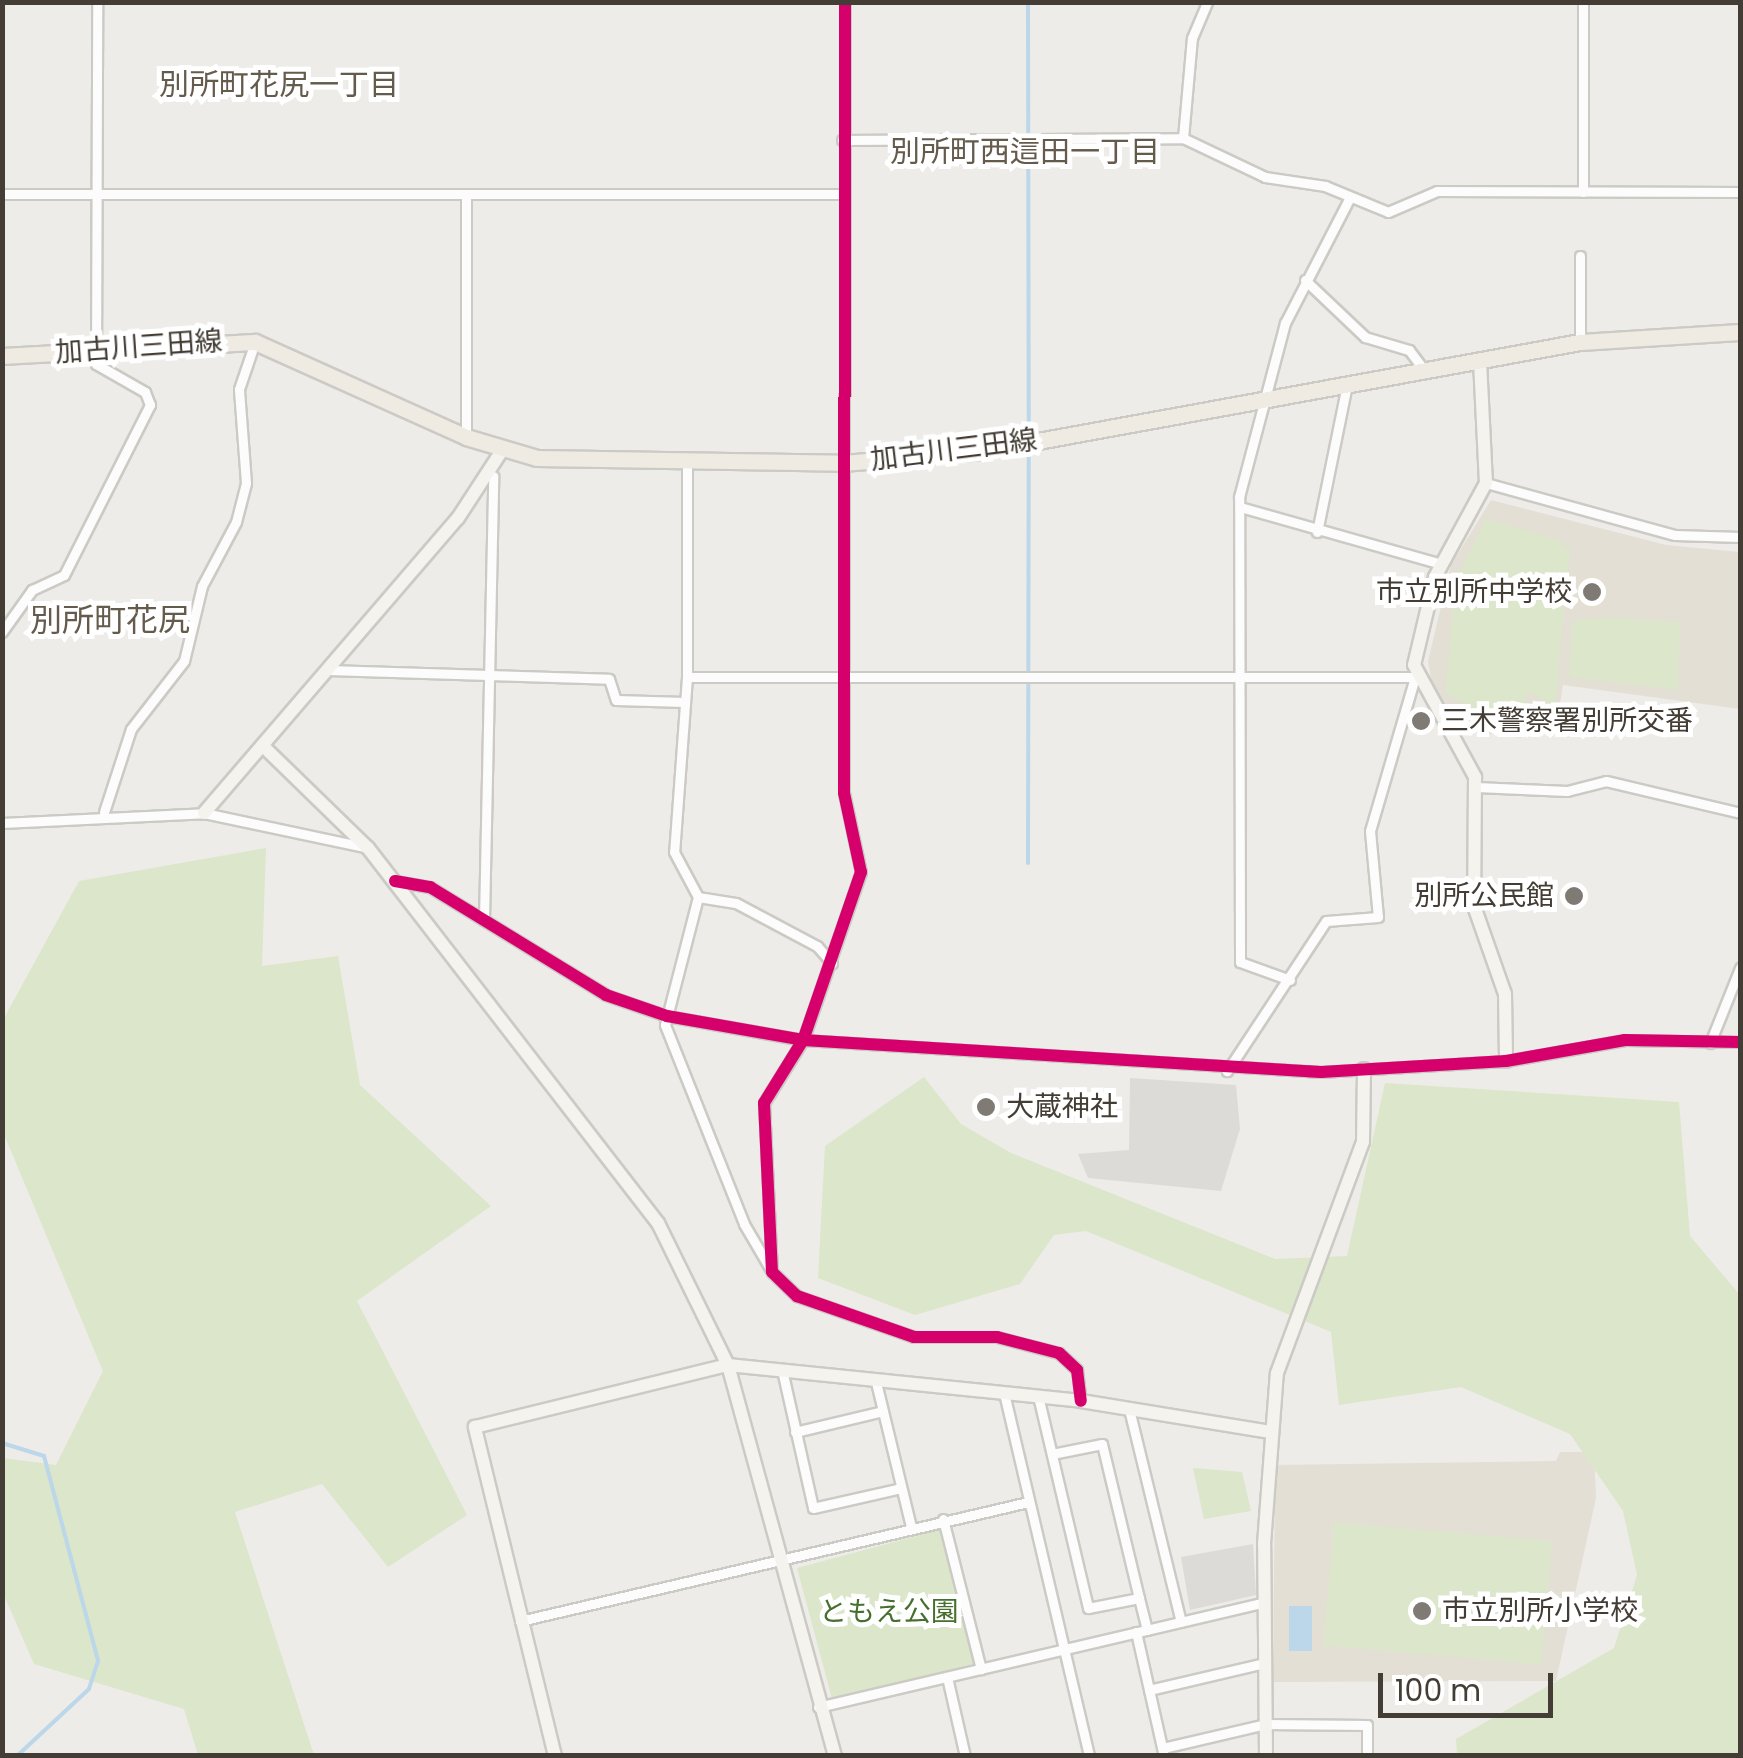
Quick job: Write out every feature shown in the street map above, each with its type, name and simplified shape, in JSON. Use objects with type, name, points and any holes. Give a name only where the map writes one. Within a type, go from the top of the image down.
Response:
[{"type":"main road","name":"加古川三田線","points":[[2,356],[254,342],[304,357],[466,437],[503,450],[573,462],[843,463],[970,452],[1580,342],[1740,332]]},
{"type":"street","points":[[2,632],[32,590],[64,575],[150,405],[146,392],[100,369],[97,351],[98,2]]},
{"type":"street","points":[[772,1272],[764,1104],[803,1040],[861,872],[844,793],[842,678],[841,194],[846,2]]},
{"type":"street","points":[[1183,138],[1192,38],[1207,2]]},
{"type":"street","points":[[1583,192],[1584,2]]},
{"type":"street","points":[[842,140],[1183,138],[1265,177],[1350,198],[1388,212],[1437,191],[1740,192]]},
{"type":"street","points":[[2,194],[841,194]]},
{"type":"street","points":[[466,194],[466,437]]},
{"type":"street","points":[[1290,980],[1240,962],[1240,508],[1266,399],[1306,280],[1350,198]]},
{"type":"street","points":[[1580,256],[1580,342]]},
{"type":"street","points":[[1306,280],[1365,337],[1408,350],[1425,370]]},
{"type":"street","points":[[104,812],[132,729],[184,661],[202,586],[236,522],[246,482],[239,389],[254,342]]},
{"type":"street","points":[[1228,1070],[1326,921],[1378,917],[1370,831],[1415,676],[1441,564],[1486,483],[1480,361]]},
{"type":"street","points":[[1317,532],[1347,384]]},
{"type":"street","points":[[204,813],[264,748],[493,476],[503,450]]},
{"type":"street","points":[[687,464],[686,677],[674,852],[698,898],[666,1016],[744,1224],[772,1272],[797,1296],[914,1337],[997,1337],[1059,1353],[1077,1370],[1081,1401]]},
{"type":"street","points":[[484,920],[494,677],[493,476]]},
{"type":"street","points":[[1486,483],[1675,535],[1740,538]]},
{"type":"street","points":[[1240,508],[1441,564]]},
{"type":"street","points":[[328,670],[609,679],[616,700],[685,702]]},
{"type":"street","points":[[686,677],[1415,676]]},
{"type":"street","points":[[1415,676],[1454,730],[1476,786],[1474,906],[1505,994],[1506,1061]]},
{"type":"street","points":[[264,748],[368,848],[395,880],[612,1154],[658,1223],[728,1365],[818,1707],[835,1756]]},
{"type":"street","points":[[1476,786],[1566,791],[1606,781],[1740,812]]},
{"type":"street","points":[[2,823],[104,812],[204,813],[368,848]]},
{"type":"street","points":[[395,880],[430,887],[566,974],[666,1016],[803,1040],[1228,1070],[1364,1070],[1506,1061],[1624,1040],[1740,1042]]},
{"type":"street","points":[[698,898],[736,903],[817,946],[832,964]]},
{"type":"street","points":[[1710,1043],[1740,968]]},
{"type":"street","points":[[1266,1756],[1263,1603],[1270,1432],[1281,1352],[1362,1142],[1364,1070]]},
{"type":"street","points":[[555,1756],[519,1621],[475,1427],[728,1365],[1081,1401],[1270,1432]]},
{"type":"street","points":[[782,1370],[812,1508],[900,1488]]},
{"type":"street","points":[[875,1378],[911,1527]]},
{"type":"street","points":[[1004,1393],[1089,1756]]},
{"type":"street","points":[[1038,1396],[1088,1608],[1139,1598]]},
{"type":"street","points":[[1129,1409],[1181,1622]]},
{"type":"street","points":[[796,1432],[883,1411]]},
{"type":"street","points":[[1052,1454],[1102,1444],[1139,1598],[1149,1690],[1163,1752],[1265,1724],[1366,1725],[1367,1756]]},
{"type":"street","points":[[519,1621],[1028,1502]]},
{"type":"street","points":[[944,1519],[980,1669]]},
{"type":"street","points":[[818,1707],[1263,1603]]},
{"type":"street","points":[[1149,1690],[1264,1663]]},
{"type":"street","points":[[946,1677],[965,1756]]},
{"type":"shaded area","name":"市立別所中学校","points":[[1491,500],[1666,545],[1740,552],[1740,709],[1563,685],[1559,709],[1533,700],[1521,738],[1466,731],[1432,686],[1428,661],[1451,565]]},
{"type":"shaded area","points":[[1130,1078],[1236,1085],[1240,1129],[1221,1191],[1088,1178],[1078,1154],[1129,1150]]},
{"type":"shaded area","name":"市立別所小学校","points":[[1560,1452],[1594,1452],[1596,1498],[1556,1681],[1273,1682],[1275,1465],[1556,1461]]},
{"type":"shaded area","points":[[1253,1544],[1256,1595],[1190,1610],[1181,1557]]},
{"type":"green space","points":[[1486,519],[1557,539],[1570,552],[1555,705],[1528,692],[1520,720],[1476,712],[1445,692],[1456,580]]},
{"type":"green space","points":[[1601,617],[1680,622],[1678,690],[1569,677],[1572,622]]},
{"type":"green space","points":[[266,848],[262,966],[338,956],[360,1085],[491,1206],[357,1301],[467,1515],[388,1567],[322,1484],[235,1512],[314,1755],[198,1755],[184,1709],[34,1664],[3,1593],[3,1458],[56,1465],[103,1371],[3,1132],[3,1020],[79,881]]},
{"type":"green space","points":[[924,1077],[961,1124],[1011,1153],[1275,1259],[1347,1256],[1385,1083],[1679,1102],[1690,1236],[1740,1295],[1740,1755],[1457,1755],[1456,1739],[1614,1648],[1637,1575],[1623,1511],[1570,1434],[1461,1387],[1339,1405],[1331,1332],[1086,1231],[1054,1235],[1020,1284],[915,1315],[818,1278],[825,1146]]},
{"type":"green space","points":[[1193,1468],[1242,1472],[1251,1511],[1204,1519]]},
{"type":"green space","points":[[1334,1522],[1552,1541],[1541,1665],[1323,1645]]},
{"type":"green space","name":"ともえ公園","points":[[939,1530],[975,1663],[833,1701],[797,1568]]},
{"type":"water","points":[[1289,1606],[1312,1606],[1312,1651],[1289,1651]]},
{"type":"waterway","points":[[1028,2],[1029,438]]},
{"type":"waterway","points":[[1028,863],[1029,448]]},
{"type":"waterway","points":[[2,1443],[44,1456],[98,1661],[89,1689],[17,1756]]},
{"type":"cycle path","points":[[845,2],[844,793],[861,872],[803,1040],[764,1103],[772,1272],[797,1296],[914,1337],[997,1337],[1059,1353],[1077,1370],[1081,1401]]},
{"type":"cycle path","points":[[395,881],[430,887],[606,995],[667,1016],[803,1040],[1321,1072],[1506,1061],[1625,1040],[1740,1042]]},
{"type":"place","name":"市立別所中学校","points":[[1592,592]]},
{"type":"place","name":"三木警察署別所交番","points":[[1421,721]]},
{"type":"place","name":"別所公民館","points":[[1574,896]]},
{"type":"place","name":"大蔵神社","points":[[986,1107]]},
{"type":"place","name":"市立別所小学校","points":[[1422,1611]]},
{"type":"district","name":"別所町花尻一丁目","points":[[279,85]]},
{"type":"district","name":"別所町西這田一丁目","points":[[1025,152]]},
{"type":"district","name":"別所町花尻","points":[[110,620]]}]
